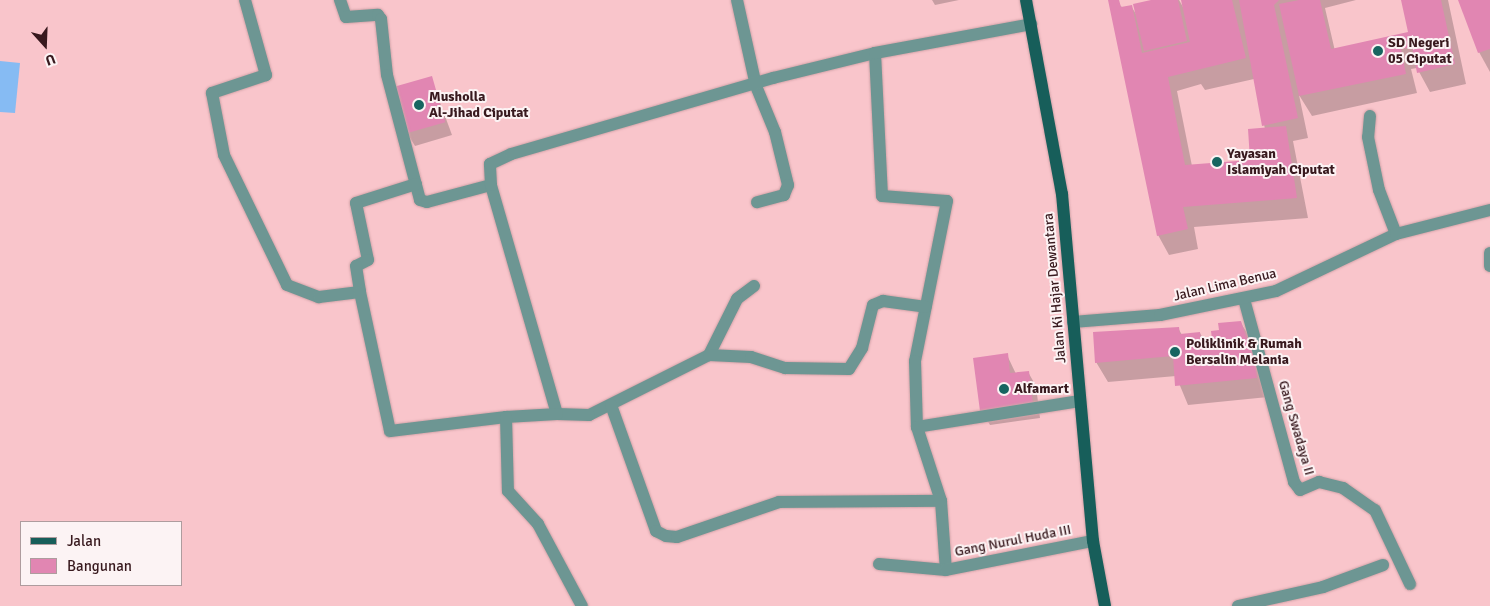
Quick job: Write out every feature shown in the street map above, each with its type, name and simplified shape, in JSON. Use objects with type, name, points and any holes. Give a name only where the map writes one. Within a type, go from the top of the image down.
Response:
[{"type":"main road","name":"Jalan Ki Hajar Dewantara","points":[[1026,0],[1062,194],[1093,541],[1105,606]]},
{"type":"street","points":[[245,0],[266,75],[212,94],[224,155],[287,285],[319,297],[360,292]]},
{"type":"street","points":[[340,0],[346,17],[378,14],[381,19],[387,75],[420,200],[428,202],[491,185]]},
{"type":"street","points":[[737,0],[756,86],[775,132],[788,185],[784,195],[757,202]]},
{"type":"street","points":[[557,414],[536,355],[491,185],[490,164],[495,158],[875,53],[1031,24]]},
{"type":"street","points":[[875,53],[882,196],[947,201],[915,361],[918,426],[941,501],[946,570]]},
{"type":"street","points":[[1370,116],[1368,137],[1379,190],[1396,234]]},
{"type":"street","points":[[416,184],[356,203],[368,260],[356,266],[390,431],[506,417],[557,414],[588,415],[611,406],[709,354],[751,357],[785,368],[849,369],[862,348],[873,305],[883,301],[926,307]]},
{"type":"street","name":"Jalan Lima Benua","points":[[1073,322],[1160,315],[1244,299],[1319,274],[1396,234],[1490,210]]},
{"type":"street","points":[[1490,253],[1490,266]]},
{"type":"street","points":[[709,354],[737,299],[754,286]]},
{"type":"street","name":"Gang Swadaya II","points":[[1244,299],[1294,482],[1300,490],[1319,482],[1343,488],[1375,510],[1410,584]]},
{"type":"street","points":[[918,426],[1080,401]]},
{"type":"street","points":[[611,406],[656,530],[666,536],[676,537],[779,502],[941,501]]},
{"type":"street","points":[[506,417],[508,491],[538,524],[582,606]]},
{"type":"street","name":"Gang Nurul Huda III","points":[[879,564],[946,570],[1093,541]]},
{"type":"street","points":[[1238,606],[1323,587],[1383,565]]},
{"type":"water","points":[[0,61],[20,63],[15,113],[0,112]]},
{"type":"building","points":[[1108,0],[1119,0],[1121,7],[1132,5],[1142,53],[1190,42],[1181,0],[1232,0],[1246,58],[1168,77],[1185,165],[1250,160],[1248,129],[1286,126],[1297,198],[1183,207],[1188,229],[1157,236]]},
{"type":"building","points":[[1151,0],[1178,0],[1187,41],[1144,51],[1133,4]]},
{"type":"building","points":[[1239,0],[1279,0],[1274,5],[1298,118],[1262,126]]},
{"type":"building","points":[[1299,0],[1320,0],[1331,49],[1408,32],[1401,0],[1441,0],[1455,64],[1417,73],[1412,47],[1401,49],[1406,74],[1299,96],[1279,4]]},
{"type":"building","points":[[1458,0],[1490,0],[1490,49],[1478,53]]},
{"type":"building","name":"Musholla Al-Jihad Ciputat","points":[[432,76],[445,122],[406,133],[393,87]]},
{"type":"building","name":"Poliklinik & Rumah Bersalin Melania","points":[[1241,321],[1247,338],[1254,337],[1257,378],[1175,386],[1173,356],[1095,363],[1093,332],[1179,327],[1180,334],[1200,332],[1202,349],[1213,348],[1211,331],[1219,330],[1218,323]]},
{"type":"building","name":"Alfamart","points":[[1008,353],[1010,373],[1029,371],[1033,404],[980,411],[973,358]]},
{"type":"place","name":"SD Negeri 05 Ciputat","points":[[1378,51]]},
{"type":"place","name":"Musholla Al-Jihad Ciputat","points":[[419,105]]},
{"type":"place","name":"Yayasan Islamiyah Ciputat","points":[[1217,162]]},
{"type":"place","name":"Poliklinik & Rumah Bersalin Melania","points":[[1175,352]]},
{"type":"place","name":"Alfamart","points":[[1004,389]]}]
